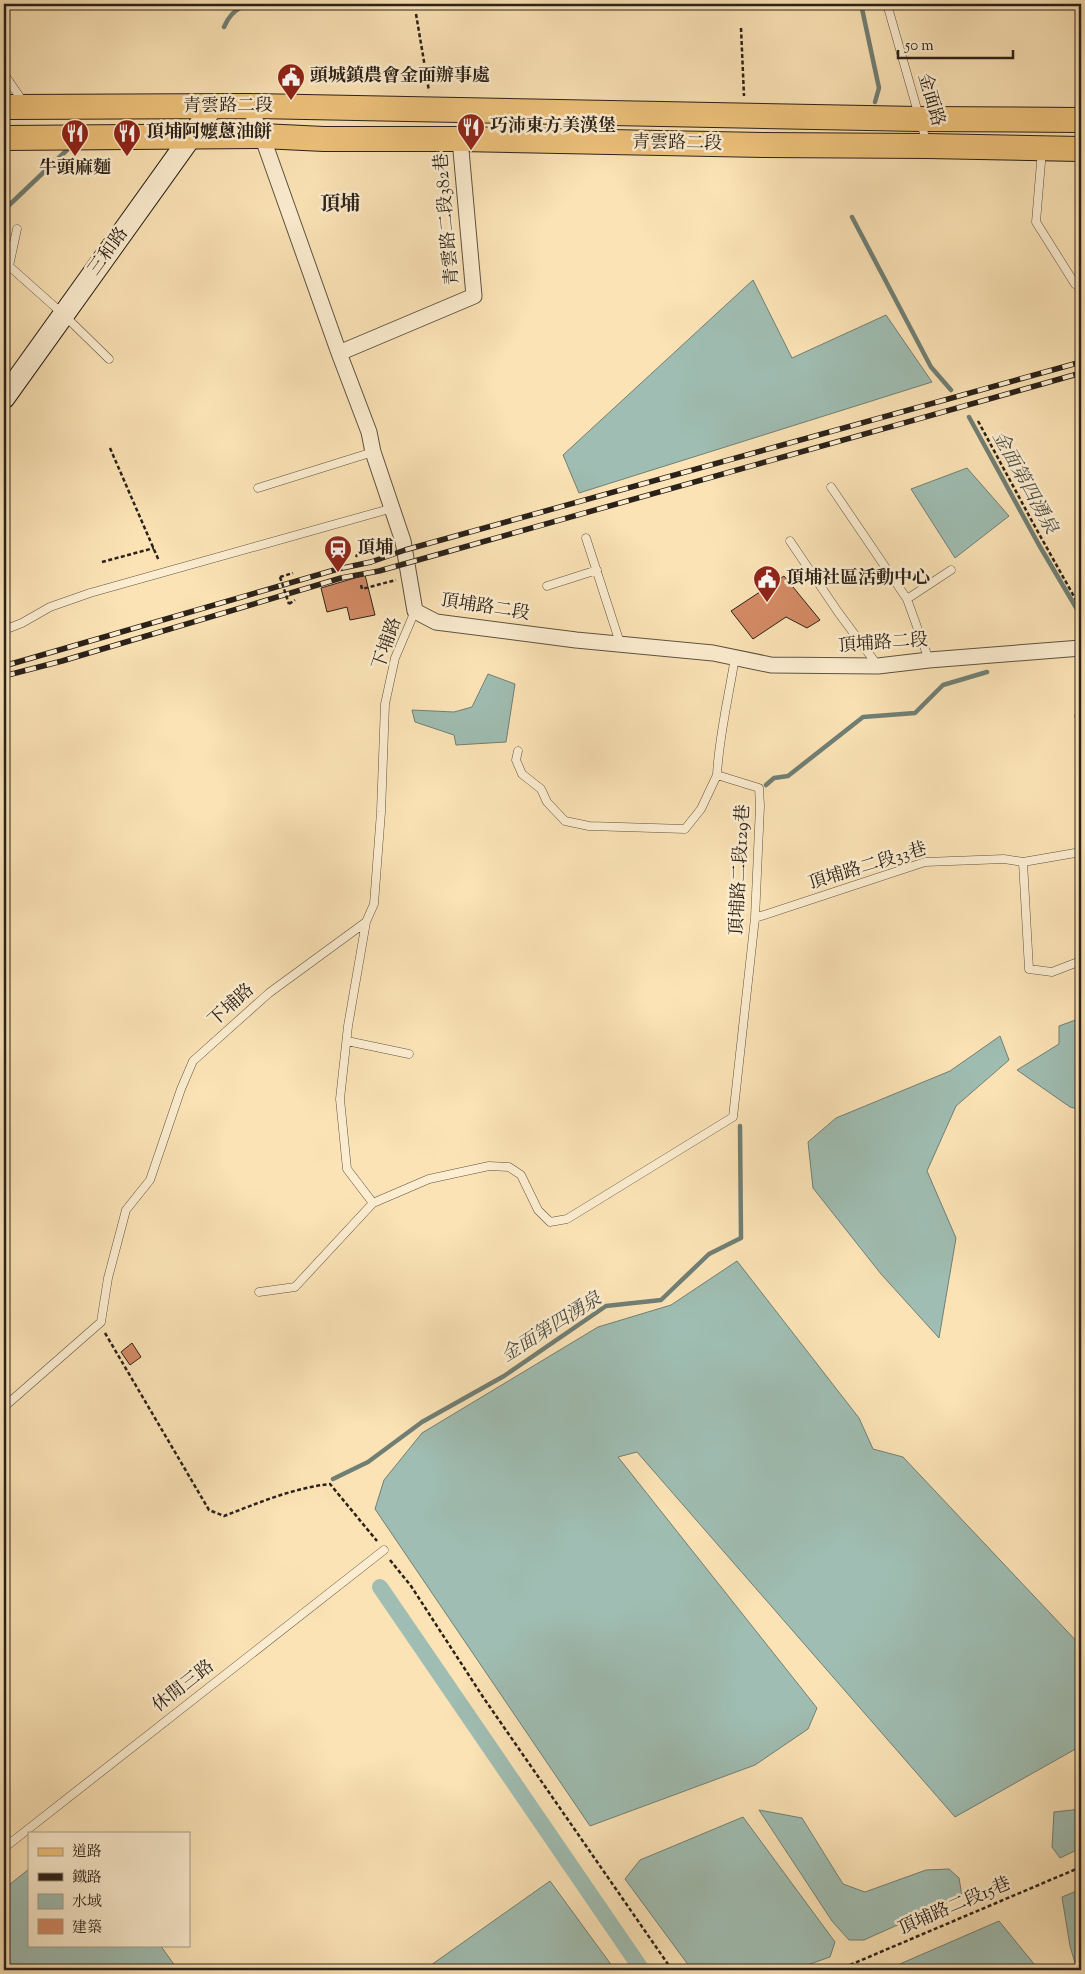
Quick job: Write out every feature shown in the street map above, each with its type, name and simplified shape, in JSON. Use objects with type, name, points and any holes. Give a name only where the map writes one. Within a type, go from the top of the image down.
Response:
[{"type":"main road","name":"三和路","points":[[4,398],[213,106]]},
{"type":"main road","name":"青雲路二段","points":[[15,107],[249,106],[919,119],[1081,120]]},
{"type":"main road","name":"青雲路二段","points":[[4,138],[262,136],[324,139],[460,139],[1081,149]]},
{"type":"street","name":"頂埔路二段","points":[[249,106],[262,136],[369,432],[373,452],[403,541],[415,611],[436,622],[576,640],[735,656],[770,665],[878,666],[1081,648]]},
{"type":"street","name":"青雲路二段382巷","points":[[339,353],[474,296],[460,139]]},
{"type":"lane","name":"金面路","points":[[887,4],[927,146]]},
{"type":"lane","points":[[4,74],[15,107]]},
{"type":"lane","points":[[1042,148],[1036,222],[1075,284]]},
{"type":"lane","points":[[17,229],[9,266],[64,315],[109,359]]},
{"type":"lane","points":[[258,488],[373,452]]},
{"type":"lane","points":[[831,487],[907,599],[929,660]]},
{"type":"lane","points":[[4,630],[22,623],[50,607],[90,593],[393,508]]},
{"type":"lane","points":[[586,538],[620,643]]},
{"type":"lane","points":[[790,541],[828,598],[878,666]]},
{"type":"lane","points":[[547,586],[597,570]]},
{"type":"lane","points":[[907,599],[951,570]]},
{"type":"lane","name":"下埔路","points":[[101,1322],[108,1278],[126,1210],[150,1180],[181,1089],[193,1061],[269,993],[366,922],[374,904],[381,812],[385,704],[395,658],[415,611]]},
{"type":"lane","points":[[518,751],[516,760],[522,774],[541,789],[547,802],[565,821],[589,826],[685,829],[701,809],[717,775],[718,747],[730,694],[735,656]]},
{"type":"lane","name":"頂埔路二段129巷","points":[[373,1203],[429,1179],[489,1166],[509,1167],[521,1175],[538,1210],[550,1222],[567,1219],[733,1117],[755,918],[759,788],[717,775]]},
{"type":"lane","name":"頂埔路二段33巷","points":[[755,918],[925,862],[1004,859],[1023,862],[1081,852]]},
{"type":"lane","points":[[1023,862],[1029,969],[1052,972],[1078,962]]},
{"type":"lane","points":[[259,1292],[295,1287],[373,1203],[347,1168],[340,1099],[347,1041],[366,922]]},
{"type":"lane","points":[[347,1041],[409,1054]]},
{"type":"lane","points":[[4,1408],[101,1322]]},
{"type":"lane","name":"休閒三路","points":[[4,1848],[384,1550]]},
{"type":"path","points":[[416,14],[433,110]]},
{"type":"path","points":[[741,28],[745,115]]},
{"type":"path","points":[[978,421],[1081,609]]},
{"type":"path","points":[[110,448],[164,572]]},
{"type":"path","points":[[356,557],[358,553],[403,541]]},
{"type":"path","points":[[102,562],[154,548]]},
{"type":"path","points":[[293,573],[280,577],[289,604],[295,600]]},
{"type":"path","points":[[361,585],[362,589],[410,577]]},
{"type":"path","points":[[101,1322],[108,1341],[209,1510],[224,1516],[266,1500],[312,1486],[330,1484],[384,1550],[672,1970]]},
{"type":"path","name":"頂埔路二段15巷","points":[[838,1970],[1081,1867]]},
{"type":"water","points":[[753,280],[792,358],[886,315],[932,382],[579,493],[563,455]]},
{"type":"water","points":[[967,468],[1009,516],[955,558],[911,489]]},
{"type":"water","points":[[488,674],[515,684],[506,742],[456,745],[454,735],[415,722],[412,710],[454,712],[472,707]]},
{"type":"water","points":[[1081,1018],[1081,1110],[1070,1107],[1017,1070],[1059,1044],[1059,1026]]},
{"type":"water","points":[[1000,1036],[1009,1060],[956,1106],[927,1171],[956,1238],[939,1338],[881,1274],[813,1188],[808,1142],[836,1118],[950,1071]]},
{"type":"water","points":[[737,1261],[859,1418],[873,1449],[903,1457],[1081,1646],[1081,1746],[955,1817],[637,1452],[618,1457],[817,1708],[808,1729],[755,1765],[590,1826],[375,1509],[384,1480],[422,1433],[598,1327],[671,1305]]},
{"type":"water","points":[[1081,1809],[1081,1848],[1060,1858],[1052,1847],[1054,1812]]},
{"type":"water","points":[[759,1810],[802,1818],[843,1884],[865,1892],[926,1870],[949,1869],[959,1878],[962,1896],[864,1940],[849,1940],[832,1921]]},
{"type":"water","points":[[743,1817],[835,1942],[830,1957],[793,1970],[692,1970],[625,1879],[640,1860]]},
{"type":"water","points":[[28,1870],[28,1946],[161,1946],[178,1970],[4,1970],[4,1889]]},
{"type":"water","points":[[550,1881],[615,1970],[424,1970]]},
{"type":"water","points":[[1081,1889],[1081,1970],[1077,1970],[1070,1946],[1062,1897]]},
{"type":"water","points":[[999,1921],[1039,1970],[886,1970]]},
{"type":"building","points":[[365,575],[375,615],[350,620],[347,607],[327,612],[321,588]]},
{"type":"building","name":"頂埔社區活動中心","points":[[784,576],[820,620],[807,628],[786,617],[753,639],[731,611]]},
{"type":"building","points":[[132,1343],[141,1357],[130,1365],[121,1352]]},
{"type":"waterway","points":[[224,27],[228,19],[238,9],[251,5],[274,4]]},
{"type":"waterway","name":"金面第四湧泉","points":[[861,4],[879,88],[875,102]]},
{"type":"waterway","points":[[4,210],[67,150]]},
{"type":"waterway","name":"金面第四湧泉","points":[[852,217],[931,367],[951,390]]},
{"type":"waterway","name":"金面第四湧泉","points":[[969,417],[1039,545],[1081,616]]},
{"type":"waterway","name":"金面第四湧泉","points":[[766,785],[774,778],[788,776],[863,717],[915,713],[943,685],[987,672]]},
{"type":"waterway","name":"金面第四湧泉","points":[[333,1479],[368,1462],[422,1422],[504,1376],[606,1306],[661,1300],[709,1254],[741,1238],[740,1126]]},
{"type":"waterway","points":[[380,1587],[642,1970]]},
{"type":"railway","points":[[4,666],[338,569],[371,562],[405,550],[1081,362]]},
{"type":"railway","points":[[4,676],[62,661],[341,578],[379,571],[1081,373]]},
{"type":"place","name":"頭城鎮農會金面辦事處","points":[[291,101]]},
{"type":"place","name":"巧沛東方美漢堡","points":[[471,151]]},
{"type":"place","name":"牛頭麻麵","points":[[75,157]]},
{"type":"place","name":"頂埔阿嬤蔥油餅","points":[[127,157]]},
{"type":"place","name":"頂埔","points":[[338,573]]},
{"type":"place","name":"頂埔社區活動中心","points":[[767,603]]},
{"type":"district","name":"頂埔","points":[[340,205]]}]
